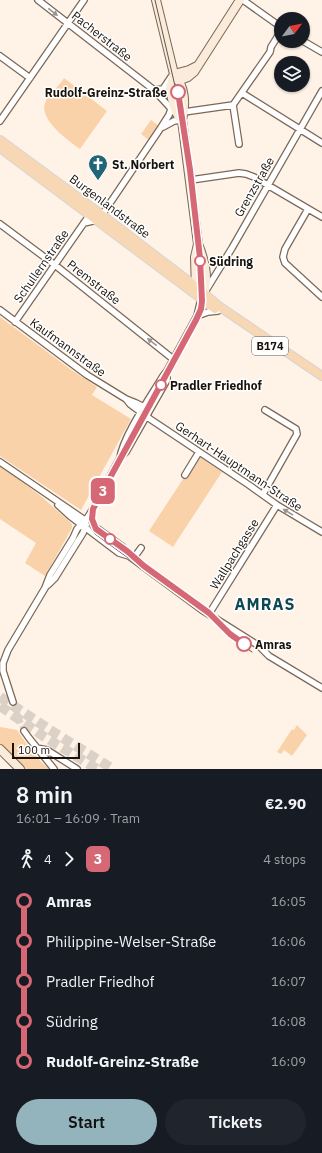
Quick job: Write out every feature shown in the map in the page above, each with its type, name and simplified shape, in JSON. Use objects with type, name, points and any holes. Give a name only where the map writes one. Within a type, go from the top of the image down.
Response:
[{"type":"main road","name":"Burgenlandstraße","points":[[0,142],[100,217],[196,286],[200,299]]},
{"type":"main road","name":"Burgenlandstraße","points":[[0,142],[90,214],[100,217],[200,299]]},
{"type":"main road","name":"B174","points":[[200,299],[322,381]]},
{"type":"main road","name":"B174","points":[[200,299],[229,313],[322,376]]},
{"type":"street","name":"Pacherstraße","points":[[38,0],[172,105]]},
{"type":"street","points":[[0,121],[84,0]]},
{"type":"street","points":[[100,217],[160,129],[172,105],[170,88],[174,74],[156,0]]},
{"type":"street","points":[[180,80],[192,74],[200,64],[242,0],[274,22]]},
{"type":"street","points":[[160,129],[182,116],[233,105],[270,52],[271,46],[274,42]]},
{"type":"street","points":[[310,45],[322,52]]},
{"type":"street","points":[[0,56],[30,78]]},
{"type":"street","points":[[154,90],[163,88],[174,74],[189,70],[200,64]]},
{"type":"street","points":[[174,74],[180,80],[184,95],[182,116],[198,244],[204,259],[207,284],[200,299]]},
{"type":"street","name":"Grenzstraße","points":[[167,371],[197,316],[200,299],[229,253],[322,91]]},
{"type":"street","points":[[242,93],[322,143]]},
{"type":"street","points":[[172,105],[182,116]]},
{"type":"street","points":[[233,105],[239,144]]},
{"type":"street","points":[[191,180],[242,173],[254,177],[322,217]]},
{"type":"street","points":[[308,209],[285,250],[283,257],[286,264],[322,297]]},
{"type":"street","name":"Schullernstraße","points":[[15,322],[90,214]]},
{"type":"street","name":"Schullernstraße","points":[[84,223],[100,217]]},
{"type":"street","name":"Premstraße","points":[[0,224],[173,359]]},
{"type":"street","points":[[196,286],[194,257],[198,244]]},
{"type":"street","points":[[184,278],[192,274],[194,270]]},
{"type":"street","name":"Kaufmannstraße","points":[[0,310],[87,375],[144,412]]},
{"type":"street","points":[[197,316],[208,312],[218,311]]},
{"type":"street","points":[[144,412],[167,371]]},
{"type":"street","points":[[13,702],[3,671],[3,663],[8,650],[45,588],[50,575],[77,529],[84,524],[120,458],[121,449],[144,412],[167,380],[167,371]]},
{"type":"street","points":[[262,494],[298,431],[265,410]]},
{"type":"street","name":"Gerhart-Hauptmann-Straße","points":[[144,412],[199,452],[277,505],[321,530]]},
{"type":"street","points":[[185,475],[199,452]]},
{"type":"street","points":[[0,462],[45,494],[119,553],[131,557],[209,614],[259,646],[271,657],[322,688]]},
{"type":"street","name":"Wallpachgasse","points":[[209,614],[277,505]]},
{"type":"street","points":[[131,557],[141,548]]},
{"type":"street","points":[[0,649],[8,650]]},
{"type":"street","points":[[24,731],[54,769]]},
{"type":"street","points":[[36,748],[48,750],[77,769]]},
{"type":"street","points":[[0,749],[20,769]]},
{"type":"shaded area","points":[[64,78],[107,111],[80,149],[56,129],[46,116],[44,110],[46,100]]},
{"type":"shaded area","points":[[151,120],[159,126],[149,140],[141,134]]},
{"type":"shaded area","points":[[0,317],[97,387],[92,395],[131,419],[81,510],[0,456]]},
{"type":"shaded area","points":[[198,456],[222,472],[173,547],[149,531]]},
{"type":"shaded area","points":[[0,465],[42,497],[72,524],[72,528],[45,576],[25,563],[36,543],[0,519]]},
{"type":"shaded area","points":[[297,725],[307,735],[292,756],[284,750],[281,754],[277,752],[292,729],[294,730]]},
{"type":"shaded area","points":[[0,727],[17,730],[41,762],[49,769],[25,769],[0,744]]},
{"type":"tunnel","points":[[0,697],[113,769]]},
{"type":"tunnel","points":[[13,702],[24,731]]},
{"type":"tunnel","points":[[0,706],[43,736],[97,769]]},
{"type":"tram line","points":[[155,0],[175,86],[187,160],[197,244],[200,302],[196,315],[90,512],[89,521],[91,529],[95,534],[206,614],[230,637],[252,652]]},
{"type":"tram line","name":"3","points":[[178,92],[188,149],[198,235],[202,305],[196,320],[93,509],[92,519],[93,524],[98,530],[127,551],[144,566],[209,613],[230,634],[244,644]]},
{"type":"place","name":"Rudolf-Greinz-Straße","points":[[178,92]]},
{"type":"place","name":"St. Norbert","points":[[98,181]]},
{"type":"place","name":"Südring","points":[[200,261]]},
{"type":"place","name":"Pradler Friedhof","points":[[161,385]]},
{"type":"place","name":"Amras","points":[[244,644]]},
{"type":"district","name":"AMRAS","points":[[265,604]]}]
